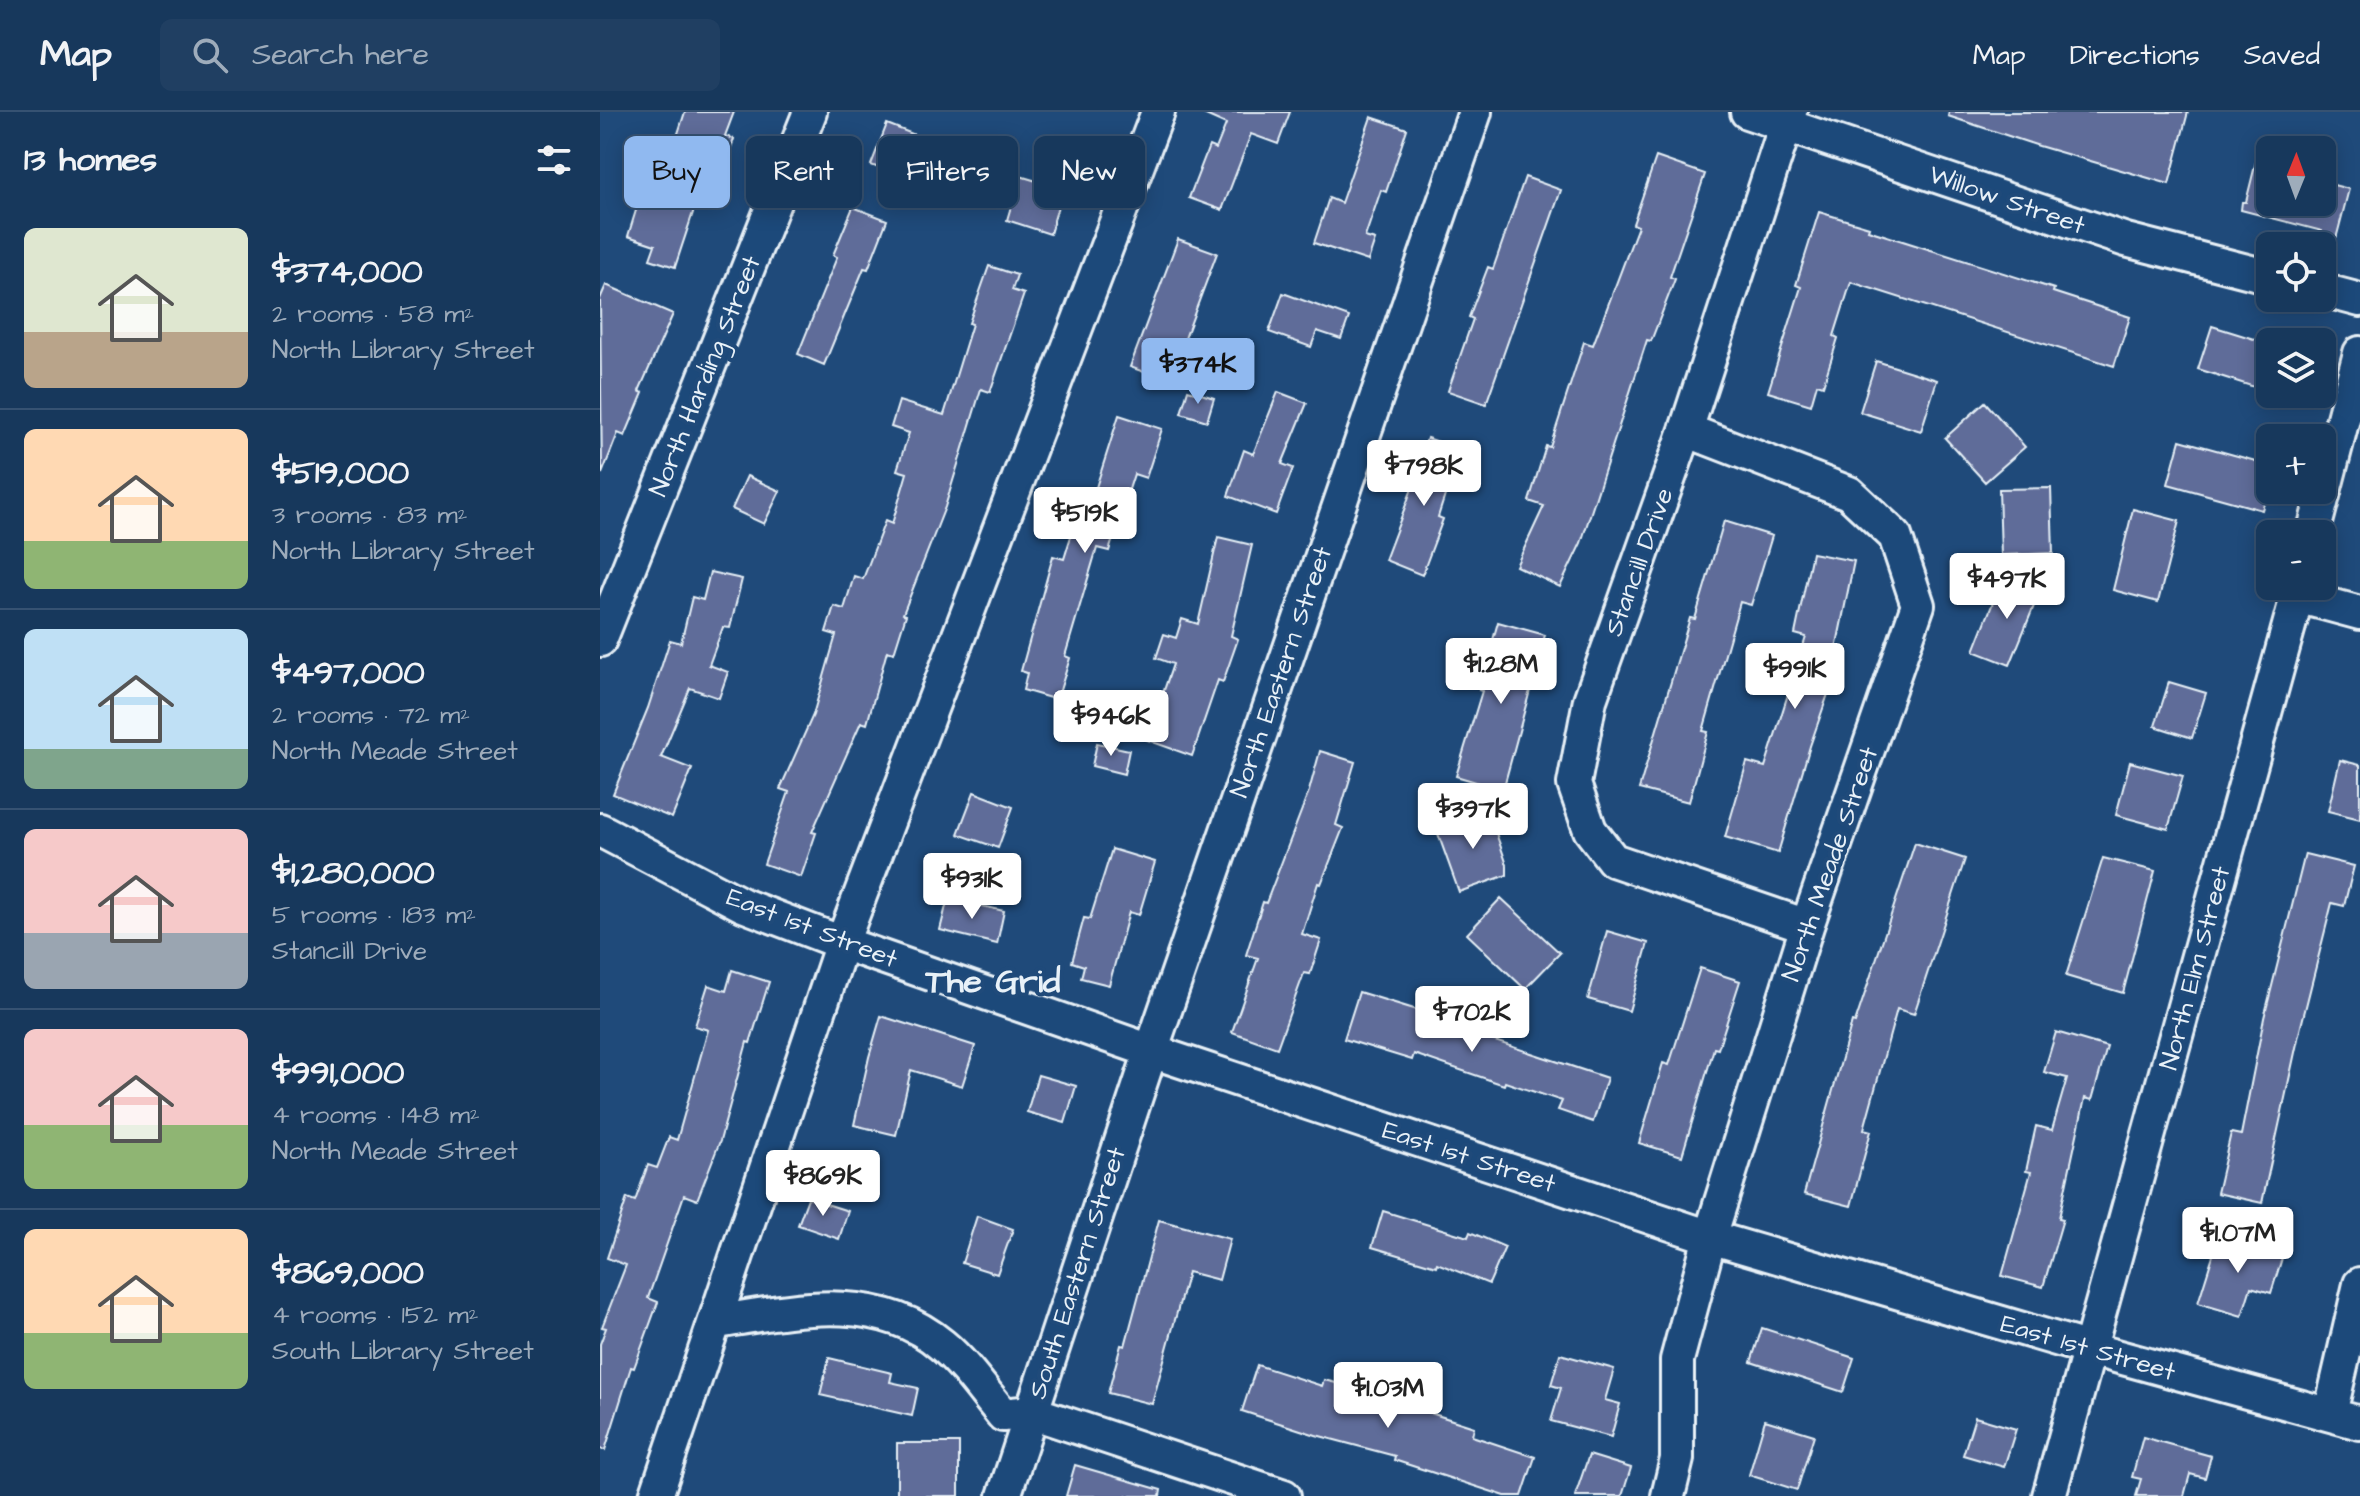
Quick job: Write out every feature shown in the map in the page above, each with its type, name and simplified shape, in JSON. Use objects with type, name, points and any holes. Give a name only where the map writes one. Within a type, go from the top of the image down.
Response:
[{"type":"street","name":"North Harding Street","points":[[600,640],[810,112]]},
{"type":"street","points":[[656,1496],[842,943],[1158,112]]},
{"type":"street","name":"North Eastern Street","points":[[1151,1051],[1475,112]]},
{"type":"street","name":"Willow Street","points":[[1747,112],[1788,118],[2126,240],[2256,273]]},
{"type":"street","name":"Stancill Drive","points":[[1788,118],[1686,430],[1590,700],[1574,784],[1590,830],[1613,860],[1807,926]]},
{"type":"street","points":[[2336,294],[2360,300]]},
{"type":"street","points":[[2317,520],[2360,353]]},
{"type":"street","name":"North Meade Street","points":[[1668,1496],[1677,1459],[1677,1360],[1710,1237],[1807,926],[1918,605],[1895,536],[1849,493],[1686,430]]},
{"type":"street","name":"North Elm Street","points":[[2049,1496],[2296,600]]},
{"type":"street","points":[[2323,600],[2360,613]]},
{"type":"street","name":"East 1st Street","points":[[600,830],[743,905],[842,943],[1151,1051],[1710,1237],[2090,1349],[2345,1418]]},
{"type":"street","name":"South Eastern Street","points":[[1004,1496],[1151,1051]]},
{"type":"street","points":[[2345,1418],[2360,1284]]},
{"type":"street","points":[[716,1322],[813,1307],[882,1313],[914,1326],[943,1345],[1003,1415],[1031,1412],[1284,1496]]},
{"type":"building","points":[[685,112],[734,112],[725,136],[677,136]]},
{"type":"building","points":[[1199,112],[1290,112],[1278,144],[1251,134],[1222,210],[1189,198],[1209,146],[1216,149],[1226,124]]},
{"type":"building","points":[[1949,112],[2188,112],[2169,184],[2039,146],[1948,116]]},
{"type":"building","points":[[1371,117],[1407,129],[1386,192],[1381,190],[1365,237],[1375,240],[1368,261],[1314,243],[1329,198],[1341,203]]},
{"type":"building","points":[[887,124],[918,136],[882,136]]},
{"type":"building","points":[[878,147],[878,168],[871,165]]},
{"type":"building","points":[[1656,157],[1705,174],[1670,277],[1675,279],[1651,341],[1647,340],[1581,543],[1560,587],[1516,566],[1544,506],[1529,501],[1584,342],[1593,345],[1638,226],[1633,224]]},
{"type":"building","points":[[2256,161],[2256,214],[2241,210],[2242,202],[2246,202]]},
{"type":"building","points":[[1020,176],[1034,180],[1034,208],[1058,208],[1050,234],[1007,220],[1011,208],[1018,208]]},
{"type":"building","points":[[1525,177],[1561,190],[1486,404],[1448,391],[1473,319],[1469,317],[1488,267],[1493,269]]},
{"type":"building","points":[[2336,186],[2349,189],[2336,239],[2336,232],[2264,216],[2336,216]]},
{"type":"building","points":[[637,208],[694,208],[675,267],[650,259],[655,245],[628,236]]},
{"type":"building","points":[[853,208],[887,220],[824,365],[798,354],[837,257],[833,255]]},
{"type":"building","points":[[1819,212],[2130,317],[2114,366],[1851,282],[1823,386],[1817,384],[1811,405],[1768,392],[1801,287],[1796,285]]},
{"type":"building","points":[[1178,239],[1217,253],[1169,381],[1130,367]]},
{"type":"building","points":[[989,266],[1017,275],[1012,290],[1024,294],[990,392],[981,389],[945,507],[903,614],[906,615],[894,653],[887,651],[867,724],[861,722],[812,832],[816,833],[801,877],[764,864],[789,792],[780,789],[813,715],[836,635],[826,632],[834,606],[844,609],[854,576],[863,579],[885,521],[892,524],[907,473],[897,470],[909,433],[891,427],[899,401],[944,415],[972,324],[969,323]]},
{"type":"building","points":[[606,285],[673,314],[639,391],[643,393],[625,436],[618,433],[602,474],[600,299]]},
{"type":"building","points":[[1283,293],[1349,317],[1341,339],[1317,331],[1311,347],[1269,332]]},
{"type":"building","points":[[2212,326],[2256,340],[2256,388],[2198,369]]},
{"type":"building","points":[[1876,361],[1937,380],[1921,431],[1860,412]]},
{"type":"building","points":[[1188,390],[1214,398],[1207,421],[1181,413]]},
{"type":"building","points":[[1278,392],[1307,403],[1282,464],[1293,468],[1276,514],[1228,496],[1244,450],[1253,454]]},
{"type":"building","points":[[1985,402],[2025,447],[1985,482],[1945,438]]},
{"type":"building","points":[[1119,415],[1162,429],[1146,478],[1134,474],[1109,551],[1097,548],[1065,656],[1070,658],[1057,700],[1023,690],[1027,673],[1021,671],[1053,556],[1064,559],[1083,497],[1092,500]]},
{"type":"building","points":[[1427,438],[1460,449],[1438,517],[1443,519],[1422,575],[1385,560]]},
{"type":"building","points":[[2180,440],[2256,461],[2256,504],[2264,504],[2262,510],[2168,484]]},
{"type":"building","points":[[747,476],[780,491],[764,524],[732,509]]},
{"type":"building","points":[[2051,488],[2053,553],[2001,555],[1999,489]]},
{"type":"building","points":[[2133,509],[2179,521],[2158,602],[2113,590]]},
{"type":"building","points":[[1724,521],[1772,536],[1751,605],[1740,602],[1703,731],[1708,732],[1689,802],[1639,789],[1690,618],[1695,619]]},
{"type":"building","points":[[1218,537],[1252,545],[1231,636],[1238,639],[1223,682],[1218,680],[1192,756],[1147,740],[1173,664],[1156,658],[1164,634],[1176,638],[1182,619],[1198,624]]},
{"type":"building","points":[[1812,553],[1854,561],[1832,669],[1836,671],[1778,853],[1725,837],[1747,762],[1765,767],[1806,637],[1795,634]]},
{"type":"building","points":[[710,572],[742,579],[730,628],[723,627],[709,665],[728,672],[719,698],[690,688],[661,757],[692,769],[672,818],[613,794],[648,708],[670,640],[681,643],[692,597],[703,600]]},
{"type":"building","points":[[2003,577],[2040,591],[2010,665],[1974,651]]},
{"type":"building","points":[[1498,622],[1545,635],[1503,790],[1456,776],[1482,691],[1479,690]]},
{"type":"building","points":[[2169,682],[2206,693],[2192,738],[2155,726]]},
{"type":"building","points":[[1097,743],[1129,750],[1124,774],[1092,766]]},
{"type":"building","points":[[1320,751],[1355,762],[1336,825],[1343,828],[1321,884],[1318,883],[1302,934],[1321,940],[1310,974],[1304,973],[1277,1048],[1232,1032],[1258,958],[1246,955],[1263,902],[1266,903],[1309,791]]},
{"type":"building","points":[[2340,760],[2360,765],[2360,819],[2328,811]]},
{"type":"building","points":[[2130,762],[2183,776],[2168,829],[2116,815]]},
{"type":"building","points":[[974,792],[1013,807],[998,848],[958,834]]},
{"type":"building","points":[[1488,810],[1507,865],[1507,875],[1459,892],[1436,828]]},
{"type":"building","points":[[1915,843],[1965,859],[1914,1014],[1897,1009],[1864,1129],[1871,1131],[1851,1206],[1804,1194],[1852,1022],[1855,1023]]},
{"type":"building","points":[[1112,849],[1155,862],[1139,915],[1129,912],[1109,985],[1081,978],[1084,966],[1072,962],[1084,918],[1090,919]]},
{"type":"building","points":[[2305,854],[2354,866],[2344,906],[2332,903],[2262,1203],[2217,1193],[2231,1133],[2241,1135],[2264,1018]]},
{"type":"building","points":[[2103,858],[2155,871],[2123,993],[2066,976]]},
{"type":"building","points":[[948,898],[1004,911],[997,944],[940,930]]},
{"type":"building","points":[[1501,898],[1560,953],[1525,989],[1467,934]]},
{"type":"building","points":[[1607,931],[1648,943],[1629,1011],[1588,999]]},
{"type":"building","points":[[1700,968],[1740,981],[1718,1049],[1714,1048],[1682,1156],[1639,1143],[1663,1063],[1669,1065]]},
{"type":"building","points":[[732,970],[769,982],[750,1043],[747,1042],[720,1141],[697,1200],[684,1195],[648,1298],[658,1302],[634,1368],[631,1367],[605,1450],[600,1449],[600,1344],[606,1328],[602,1327],[626,1265],[607,1258],[627,1198],[635,1201],[648,1165],[657,1168],[669,1137],[677,1140],[708,1030],[695,1026],[708,985],[726,991]]},
{"type":"building","points":[[1359,992],[1427,1013],[1425,1018],[1607,1078],[1593,1122],[1558,1110],[1562,1101],[1505,1082],[1504,1085],[1414,1054],[1412,1060],[1344,1039]]},
{"type":"building","points":[[881,1016],[975,1046],[962,1086],[911,1070],[896,1135],[854,1125]]},
{"type":"building","points":[[2056,1032],[2107,1047],[2092,1100],[2085,1098],[2059,1218],[2063,1219],[2043,1287],[2002,1276],[2031,1172],[2026,1171],[2036,1126],[2052,1130],[2067,1078],[2044,1072]]},
{"type":"building","points":[[1038,1075],[1076,1086],[1065,1123],[1027,1112]]},
{"type":"building","points":[[808,1198],[848,1211],[839,1239],[798,1225]]},
{"type":"building","points":[[1383,1211],[1468,1237],[1470,1232],[1505,1247],[1489,1284],[1437,1263],[1436,1266],[1372,1247]]},
{"type":"building","points":[[977,1216],[1013,1229],[997,1274],[962,1263]]},
{"type":"building","points":[[1159,1220],[1230,1239],[1219,1280],[1188,1272],[1152,1404],[1108,1393],[1121,1345],[1125,1346]]},
{"type":"building","points":[[2219,1236],[2283,1255],[2271,1293],[2251,1287],[2242,1316],[2198,1303]]},
{"type":"building","points":[[1762,1328],[1854,1358],[1843,1392],[1751,1362]]},
{"type":"building","points":[[1560,1354],[1614,1369],[1605,1400],[1620,1404],[1611,1437],[1551,1421],[1561,1388],[1551,1385]]},
{"type":"building","points":[[829,1358],[892,1373],[890,1382],[918,1388],[912,1416],[820,1395]]},
{"type":"building","points":[[1257,1365],[1322,1386],[1324,1380],[1388,1396],[1387,1399],[1474,1427],[1472,1436],[1535,1457],[1522,1496],[1505,1496],[1394,1460],[1395,1456],[1242,1411]]},
{"type":"building","points":[[1975,1417],[2016,1429],[2004,1467],[1963,1455]]},
{"type":"building","points":[[1765,1420],[1814,1435],[1797,1490],[1749,1475]]},
{"type":"building","points":[[2143,1437],[2211,1456],[2205,1478],[2190,1474],[2184,1496],[2136,1496],[2141,1479],[2132,1477]]},
{"type":"building","points":[[897,1443],[959,1443],[959,1496],[897,1496]]},
{"type":"building","points":[[1589,1455],[1631,1468],[1622,1496],[1575,1496]]},
{"type":"building","points":[[1075,1465],[1161,1490],[1160,1496],[1066,1496]]},
{"type":"district","name":"The Grid","points":[[993,982]]}]
